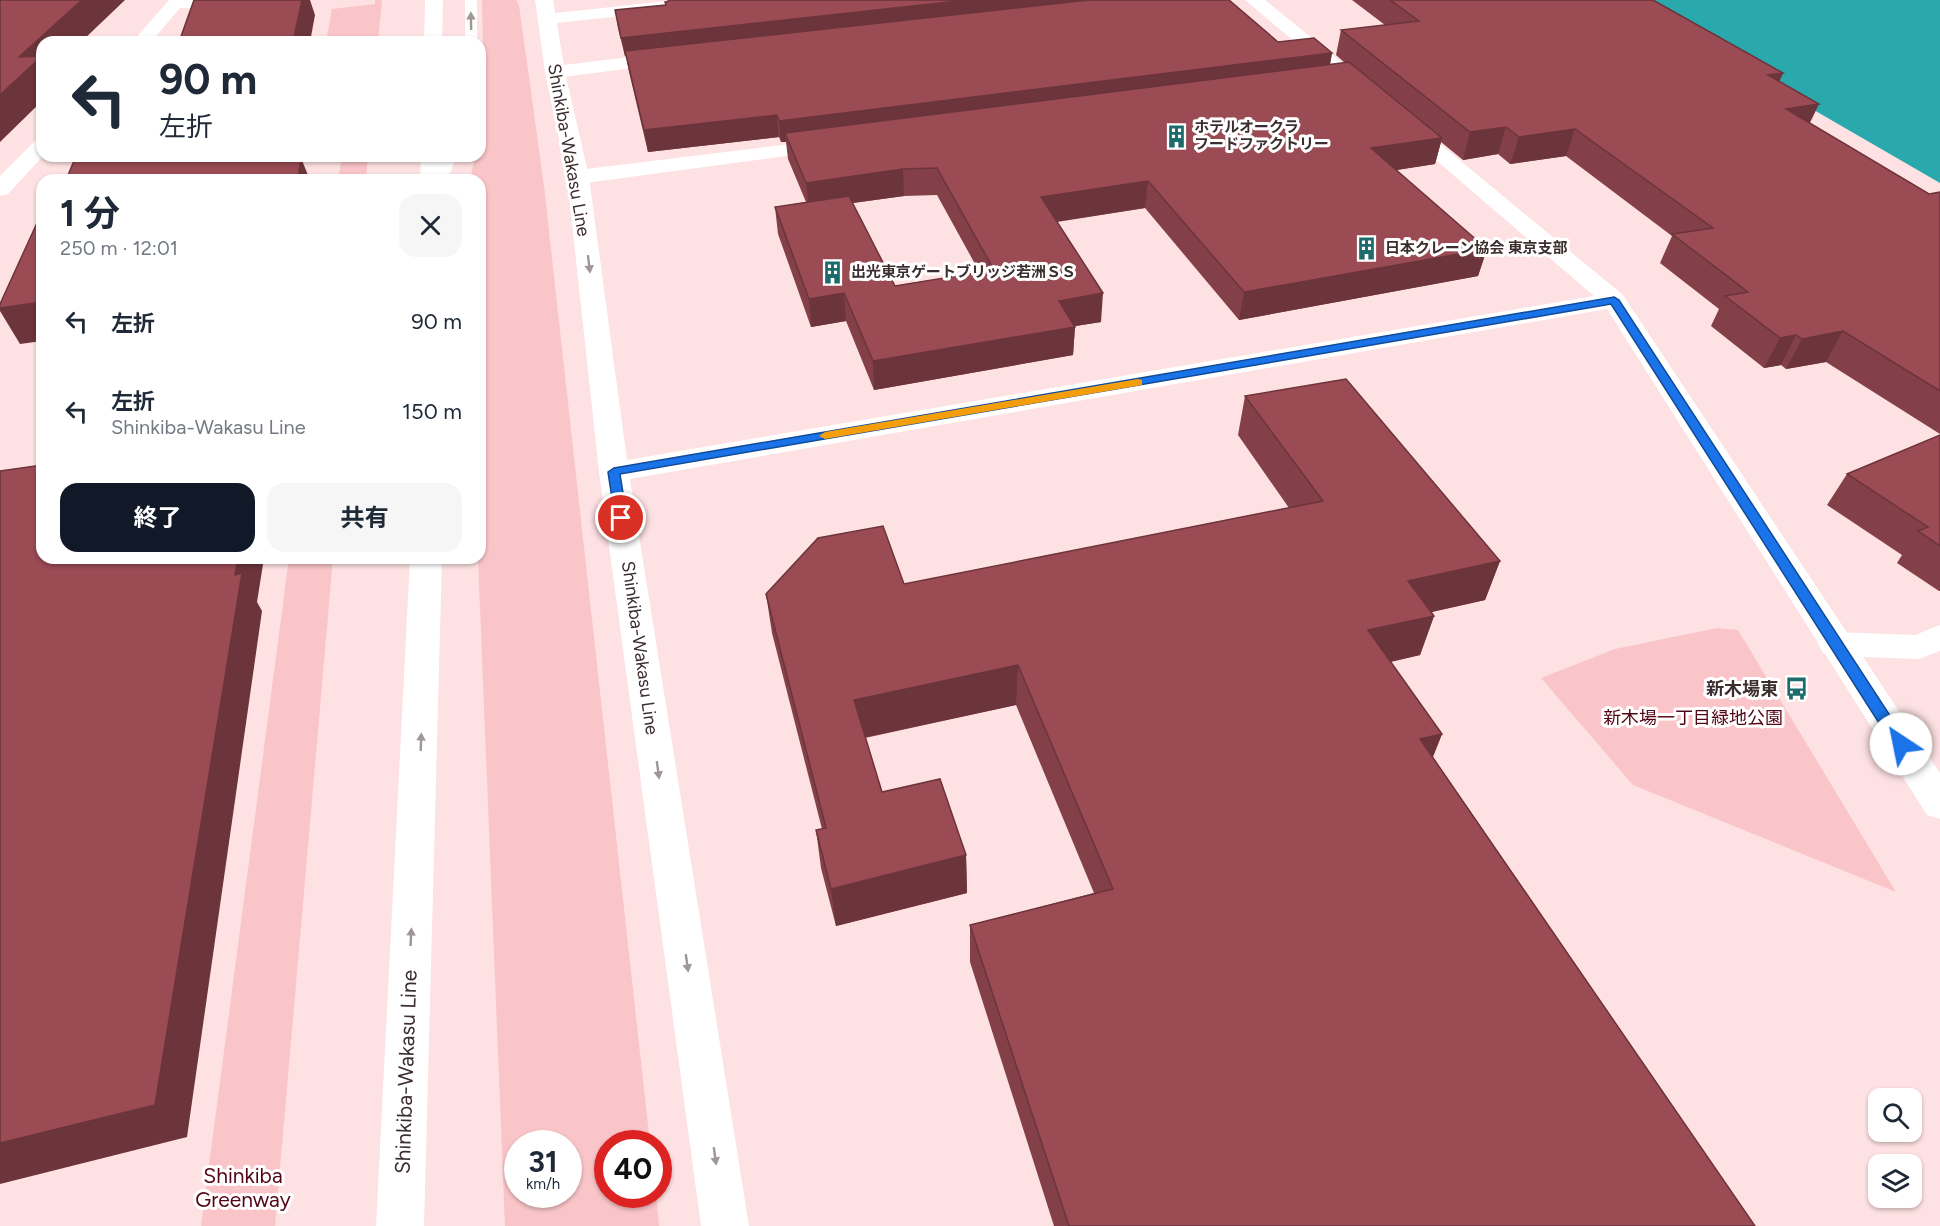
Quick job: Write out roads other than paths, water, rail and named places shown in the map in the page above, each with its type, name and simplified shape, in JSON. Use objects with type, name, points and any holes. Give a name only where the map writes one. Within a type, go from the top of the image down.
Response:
[{"type":"street","points":[[147,36],[178,2],[222,0]]},
{"type":"street","points":[[433,36],[434,0]]},
{"type":"street","points":[[545,9],[726,0]]},
{"type":"street","points":[[1254,0],[1339,81],[1614,300],[1940,804]]},
{"type":"street","name":"Shinkiba-Wakasu Line","points":[[545,9],[555,72],[578,177],[614,472],[725,1226]]},
{"type":"street","points":[[555,72],[685,57]]},
{"type":"street","points":[[578,177],[851,143]]},
{"type":"street","points":[[0,189],[36,151]]},
{"type":"street","points":[[614,472],[1614,300]]},
{"type":"street","name":"Shinkiba-Wakasu Line","points":[[400,1226],[426,564]]},
{"type":"street","points":[[1835,644],[1919,647],[1940,637]]},
{"type":"lane","points":[[471,0],[471,36]]},
{"type":"water","points":[[1624,0],[1940,0],[1940,183]]},
{"type":"place","name":"ホテルオークラ フードファクトリー","points":[[1176,136]]},
{"type":"place","name":"日本クレーン協会 東京支部","points":[[1367,248]]},
{"type":"place","name":"出光東京ゲートブリッジ若洲ＳＳ","points":[[833,272]]},
{"type":"place","name":"新木場東","points":[[1796,689]]},
{"type":"park label","name":"新木場一丁目緑地公園","points":[[1693,718]]},
{"type":"park label","name":"Shinkiba Greenway","points":[[243,1188]]}]
